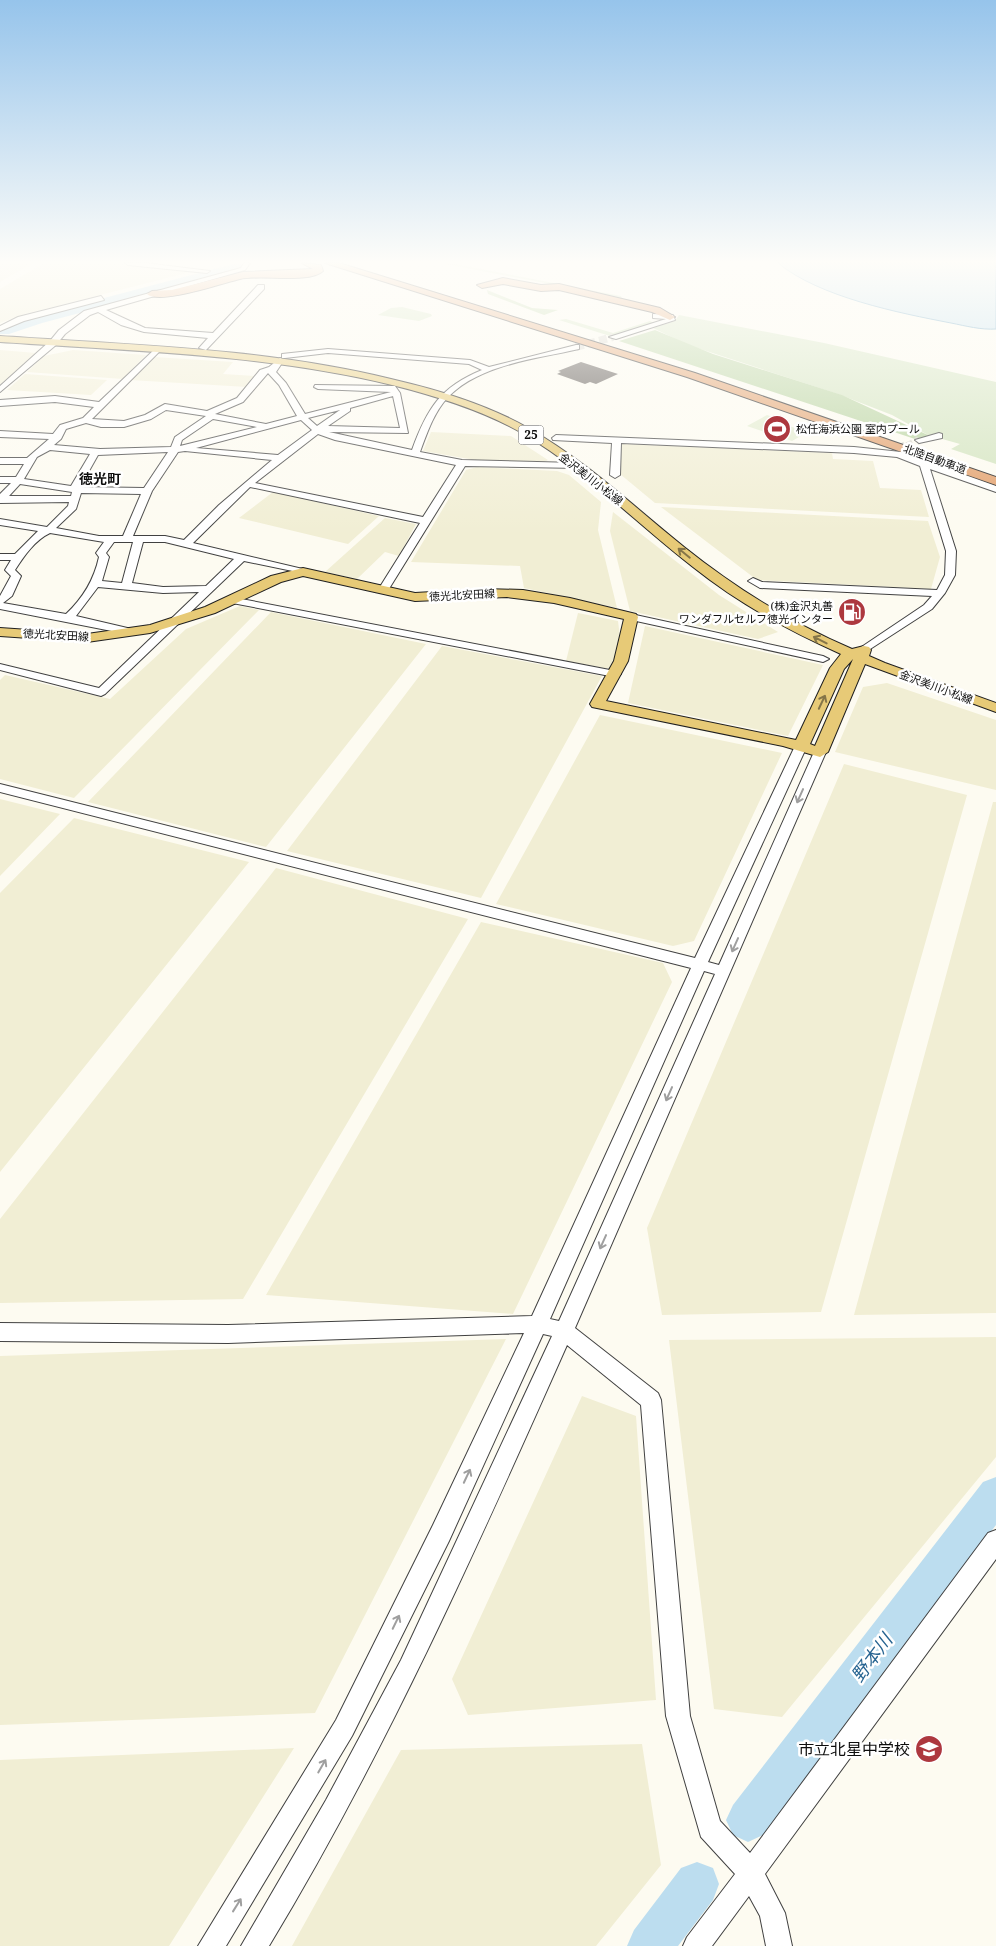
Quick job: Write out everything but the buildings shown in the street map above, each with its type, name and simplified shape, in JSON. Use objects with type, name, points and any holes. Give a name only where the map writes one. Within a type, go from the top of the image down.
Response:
[{"type":"highway","points":[[624,354],[696,373]]},
{"type":"highway","name":"北陸自動車道","points":[[632,354],[696,373],[996,481]]},
{"type":"highway","name":"北陸自動車道","points":[[635,354],[996,473]]},
{"type":"highway","points":[[644,354],[696,373]]},
{"type":"main road","name":"金沢美川小松線","points":[[195,354],[279,362]]},
{"type":"main road","name":"金沢美川小松線","points":[[235,354],[356,373],[496,408],[556,438],[683,540],[748,587],[810,623],[858,654],[996,699]]},
{"type":"main road","name":"金沢美川小松線","points":[[446,394],[524,430],[576,466],[702,568],[781,620],[858,654],[996,708]]},
{"type":"main road","name":"徳光北安田線","points":[[0,632],[79,638],[132,632],[174,624],[276,579],[303,572],[383,590],[433,598],[506,592],[553,599],[632,617]]},
{"type":"main road","points":[[632,617],[621,661],[597,704],[801,746],[820,752],[856,665],[858,654]]},
{"type":"main road","points":[[801,746],[837,668],[858,654]]},
{"type":"street","points":[[0,390],[41,354]]},
{"type":"street","points":[[86,420],[152,354]]},
{"type":"street","points":[[126,540],[146,491],[177,449],[178,439],[211,415],[210,412],[223,405],[240,400],[263,372],[279,362],[302,354]]},
{"type":"street","points":[[364,354],[470,362],[489,370]]},
{"type":"street","points":[[415,454],[423,432],[446,394],[489,370],[548,354]]},
{"type":"street","points":[[279,362],[272,374],[282,381],[302,417],[317,429],[335,438],[462,463],[576,466]]},
{"type":"street","points":[[318,387],[389,387],[396,393],[405,431]]},
{"type":"street","points":[[177,449],[396,393]]},
{"type":"street","points":[[0,403],[56,399],[101,405]]},
{"type":"street","points":[[186,544],[213,514],[248,484],[351,404]]},
{"type":"street","points":[[1,497],[18,481],[28,461],[48,447],[58,437],[63,426],[86,420],[102,424],[124,424],[142,419],[165,407],[268,426],[423,432]]},
{"type":"street","points":[[0,434],[58,437]]},
{"type":"street","points":[[919,440],[939,436]]},
{"type":"street","points":[[556,438],[854,450],[866,453],[898,454],[996,489]]},
{"type":"street","points":[[615,475],[617,441]]},
{"type":"street","points":[[48,447],[95,452],[177,449],[282,458]]},
{"type":"street","points":[[866,453],[866,451],[897,451]]},
{"type":"street","points":[[0,601],[7,596],[16,576],[10,570],[18,557],[27,549],[30,542],[49,530],[73,507],[75,493],[95,452]]},
{"type":"street","points":[[0,461],[28,461]]},
{"type":"street","points":[[383,590],[462,463]]},
{"type":"street","points":[[858,654],[914,618],[940,593],[950,575],[952,558],[924,464]]},
{"type":"street","points":[[0,480],[18,481],[75,493]]},
{"type":"street","points":[[248,484],[426,522]]},
{"type":"street","points":[[1,497],[30,500],[75,493],[146,491]]},
{"type":"street","points":[[0,522],[111,539],[165,539],[303,572]]},
{"type":"street","points":[[68,618],[83,605],[103,567],[104,557],[101,553],[111,539]]},
{"type":"street","points":[[126,586],[139,540]]},
{"type":"street","points":[[0,557],[18,557]]},
{"type":"street","points":[[0,667],[101,692],[242,557]]},
{"type":"street","points":[[754,581],[760,585],[940,593]]},
{"type":"street","points":[[94,584],[163,590],[209,589]]},
{"type":"street","points":[[231,600],[615,674]]},
{"type":"street","points":[[0,606],[132,632]]},
{"type":"street","points":[[632,617],[823,659]]},
{"type":"street","points":[[211,1946],[344,1728],[441,1533],[801,746]]},
{"type":"street","points":[[254,1946],[319,1836],[378,1729],[472,1536],[820,752]]},
{"type":"street","points":[[0,788],[724,971]]},
{"type":"street","points":[[0,1332],[228,1334],[538,1324],[564,1331],[650,1400],[678,1716],[710,1828],[751,1873],[772,1913],[780,1946]]},
{"type":"street","points":[[696,1946],[996,1541]]},
{"type":"shaded area","points":[[0,354],[35,354],[0,385]]},
{"type":"shaded area","points":[[55,354],[146,355],[123,379],[27,372],[44,356]]},
{"type":"shaded area","points":[[154,357],[233,362],[223,374],[255,376],[247,387],[130,380]]},
{"type":"shaded area","points":[[25,374],[107,380],[91,395],[7,390]]},
{"type":"shaded area","points":[[431,432],[511,436],[548,460],[542,463],[475,460],[423,451]]},
{"type":"shaded area","points":[[622,444],[832,453],[833,459],[873,461],[880,488],[921,490],[929,517],[655,503],[620,474]]},
{"type":"shaded area","points":[[477,467],[557,471],[569,475],[601,502],[598,530],[617,608],[524,588],[520,566],[411,562],[466,470]]},
{"type":"shaded area","points":[[273,492],[379,516],[348,544],[239,518]]},
{"type":"shaded area","points":[[661,507],[928,521],[940,557],[931,589],[757,580]]},
{"type":"shaded area","points":[[613,512],[719,595],[778,632],[758,639],[630,611],[610,531]]},
{"type":"shaded area","points":[[385,518],[416,524],[399,556],[385,552],[357,579],[325,572]]},
{"type":"shaded area","points":[[240,606],[259,610],[74,798],[0,779],[0,680],[5,675],[110,699],[186,629]]},
{"type":"shaded area","points":[[271,612],[426,644],[266,847],[88,802]]},
{"type":"shaded area","points":[[578,613],[618,621],[621,645],[610,669],[566,661]]},
{"type":"shaded area","points":[[645,626],[823,665],[788,736],[628,703]]},
{"type":"shaded area","points":[[442,646],[602,676],[481,898],[287,851]]},
{"type":"shaded area","points":[[887,683],[996,720],[996,790],[835,752],[863,687]]},
{"type":"shaded area","points":[[600,715],[782,753],[694,941],[673,946],[496,904]]},
{"type":"shaded area","points":[[844,764],[967,795],[821,1312],[662,1315],[647,1228]]},
{"type":"shaded area","points":[[0,799],[60,814],[0,876]]},
{"type":"shaded area","points":[[993,802],[996,802],[996,1313],[854,1315]]},
{"type":"shaded area","points":[[74,818],[249,862],[0,1172],[0,893]]},
{"type":"shaded area","points":[[276,868],[468,919],[243,1299],[0,1303],[0,1219]]},
{"type":"shaded area","points":[[481,922],[663,963],[672,982],[513,1314],[266,1295]]},
{"type":"shaded area","points":[[996,1337],[996,1457],[782,1717],[714,1709],[669,1340]]},
{"type":"shaded area","points":[[506,1339],[315,1713],[0,1725],[0,1356]]},
{"type":"shaded area","points":[[582,1396],[636,1416],[656,1700],[468,1715],[452,1679]]},
{"type":"shaded area","points":[[642,1744],[661,1865],[596,1946],[292,1946],[401,1750]]},
{"type":"shaded area","points":[[294,1748],[169,1946],[0,1946],[0,1760]]},
{"type":"green space","points":[[658,354],[713,354],[842,395],[930,436],[915,439]]},
{"type":"green space","points":[[715,354],[872,354],[996,382],[996,464],[951,449],[960,444],[928,435],[892,415],[838,394]]},
{"type":"green space","name":"松任海浜公園 室内プール","points":[[767,415],[779,419],[776,422],[808,432],[792,441],[747,426]]},
{"type":"waterway","name":"野本川","points":[[748,1820],[996,1495]]},
{"type":"waterway","name":"野本川","points":[[650,1946],[697,1884]]},
{"type":"tunnel","points":[[906,447],[919,440]]},
{"type":"tunnel","points":[[897,451],[908,445]]},
{"type":"place","name":"松任海浜公園 室内プール","points":[[777,429]]},
{"type":"place","name":"(株)金沢丸善 ワンダフルセルフ徳光インター","points":[[852,612]]},
{"type":"place","name":"市立北星中学校","points":[[929,1749]]},
{"type":"district","name":"徳光町","points":[[100,479]]}]
